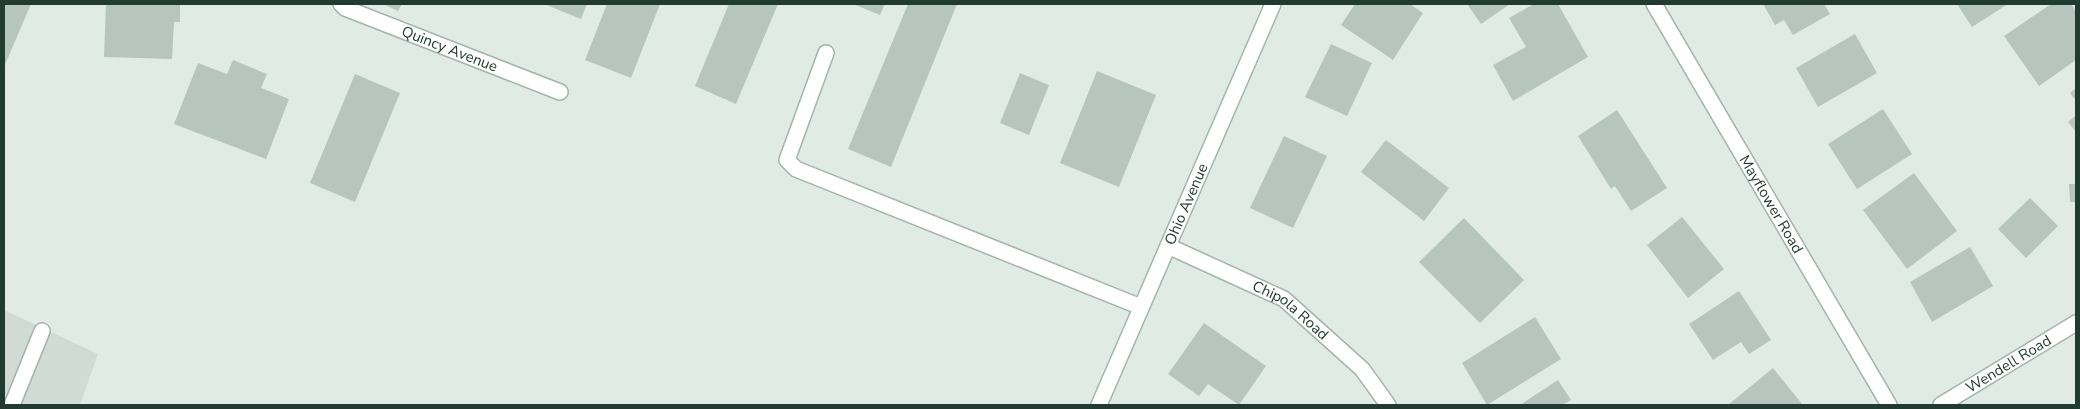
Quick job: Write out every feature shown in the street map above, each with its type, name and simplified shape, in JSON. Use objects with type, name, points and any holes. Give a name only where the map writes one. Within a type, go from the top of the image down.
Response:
[{"type":"street","name":"Quincy Avenue","points":[[341,4],[345,8],[560,92]]},
{"type":"street","name":"Ohio Avenue","points":[[1099,405],[1273,4]]},
{"type":"street","name":"Mayflower Road","points":[[1654,4],[1889,405]]},
{"type":"street","points":[[826,53],[787,160],[796,169],[1141,307]]},
{"type":"street","name":"Chipola Road","points":[[1168,246],[1284,299],[1362,369],[1388,405]]},
{"type":"street","name":"Wendell Road","points":[[1941,405],[2076,323]]},
{"type":"street","points":[[12,405],[42,331]]},
{"type":"shaded area","points":[[4,310],[98,354],[80,405],[4,405]]},
{"type":"building","points":[[4,4],[31,4],[4,67]]},
{"type":"building","points":[[106,4],[180,4],[180,22],[174,22],[172,59],[104,57]]},
{"type":"building","points":[[383,4],[402,4],[398,11]]},
{"type":"building","points":[[544,4],[587,4],[581,19]]},
{"type":"building","points":[[607,4],[660,4],[631,78],[585,60]]},
{"type":"building","points":[[729,4],[778,4],[736,104],[695,86]]},
{"type":"building","points":[[853,4],[885,4],[880,15]]},
{"type":"building","points":[[908,4],[957,4],[891,167],[848,149]]},
{"type":"building","points":[[1355,4],[1410,4],[1423,13],[1393,60],[1341,25]]},
{"type":"building","points":[[1467,4],[1510,4],[1481,24]]},
{"type":"building","points":[[1534,4],[1558,4],[1588,57],[1513,101],[1493,65],[1526,47],[1509,18]]},
{"type":"building","points":[[1763,4],[1824,4],[1830,14],[1793,35],[1784,20],[1775,25]]},
{"type":"building","points":[[1957,4],[2008,4],[1972,27]]},
{"type":"building","points":[[2051,4],[2071,4],[2076,11],[2076,60],[2039,86],[2004,36]]},
{"type":"building","points":[[1855,34],[1877,73],[1818,107],[1796,68]]},
{"type":"building","points":[[1331,44],[1372,63],[1347,116],[1305,97]]},
{"type":"building","points":[[233,60],[267,74],[261,88],[289,99],[266,159],[174,124],[198,63],[227,74]]},
{"type":"building","points":[[1097,71],[1156,95],[1119,187],[1060,163]]},
{"type":"building","points":[[1020,73],[1049,85],[1029,135],[1000,123]]},
{"type":"building","points":[[355,74],[400,93],[355,202],[310,183]]},
{"type":"building","points":[[2076,88],[2076,101],[2070,93]]},
{"type":"building","points":[[1883,109],[1912,154],[1857,189],[1828,144]]},
{"type":"building","points":[[1617,110],[1667,188],[1631,211],[1615,186],[1611,189],[1578,136]]},
{"type":"building","points":[[2076,115],[2076,132],[2068,122]]},
{"type":"building","points":[[1284,136],[1327,156],[1293,228],[1250,208]]},
{"type":"building","points":[[1386,140],[1449,188],[1424,221],[1361,172]]},
{"type":"building","points":[[1914,173],[1957,231],[1907,269],[1863,210]]},
{"type":"building","points":[[2069,184],[2076,184],[2076,202],[2070,202]]},
{"type":"building","points":[[2030,198],[2058,226],[2026,258],[1998,229]]},
{"type":"building","points":[[1682,217],[1724,269],[1688,298],[1647,245]]},
{"type":"building","points":[[1464,218],[1524,280],[1480,323],[1419,262]]},
{"type":"building","points":[[1970,247],[1993,286],[1932,322],[1910,282]]},
{"type":"building","points":[[1739,291],[1771,340],[1749,354],[1741,342],[1713,360],[1689,324]]},
{"type":"building","points":[[1535,317],[1561,359],[1487,405],[1462,363]]},
{"type":"building","points":[[1204,323],[1266,366],[1239,405],[1208,384],[1199,396],[1168,374]]},
{"type":"building","points":[[1773,368],[1803,405],[1728,405]]},
{"type":"building","points":[[1558,380],[1571,400],[1562,405],[1520,405]]}]
